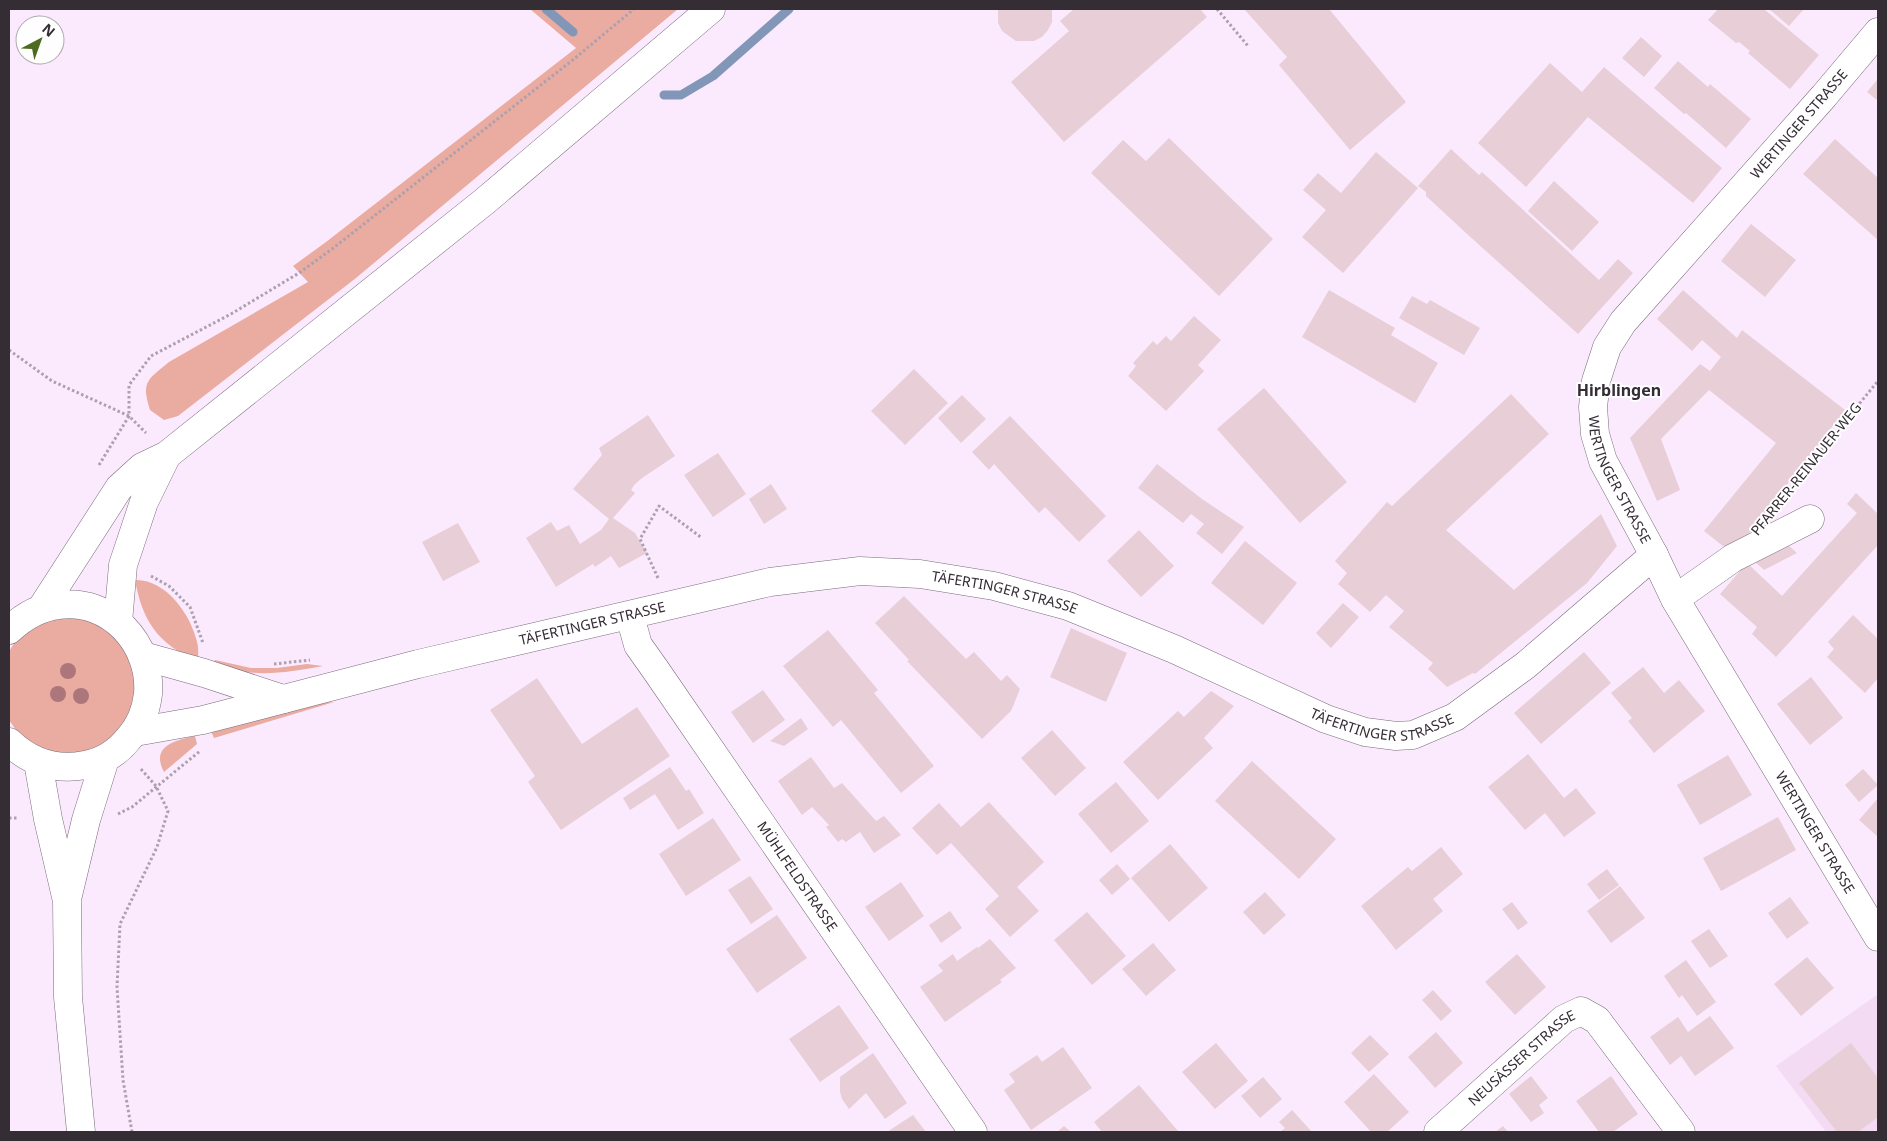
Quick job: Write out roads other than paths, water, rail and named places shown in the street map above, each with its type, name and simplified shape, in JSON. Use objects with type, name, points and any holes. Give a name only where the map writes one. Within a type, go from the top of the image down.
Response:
[{"type":"street","points":[[41,609],[119,488],[142,467],[167,454],[485,201],[711,9]]},
{"type":"street","name":"WERTINGER STRASSE","points":[[1878,32],[1831,89],[1623,322],[1607,347],[1596,380],[1593,407],[1595,434],[1603,461],[1654,555],[1675,599],[1878,937]]},
{"type":"street","points":[[118,622],[124,564],[144,502],[167,454]]},
{"type":"street","name":"PFARRER-REINAUER-WEG","points":[[1675,599],[1733,558],[1810,518]]},
{"type":"street","name":"TÄFERTINGER STRASSE","points":[[9,742],[18,751],[38,762],[57,767],[76,767],[91,764],[120,746],[203,720],[418,664],[770,582],[860,571],[920,574],[994,586],[1068,606],[1174,649],[1326,719],[1365,732],[1396,736],[1413,735],[1455,717],[1526,664],[1654,555]]},
{"type":"street","points":[[9,630],[22,618],[41,609],[60,604],[78,605],[96,610],[118,622],[137,642],[143,656],[149,680],[147,705],[142,719],[120,746],[86,820],[67,901]]},
{"type":"street","name":"MÜHLFELDSTRASSE","points":[[630,616],[638,645],[654,670],[973,1132]]},
{"type":"street","points":[[143,656],[204,673],[283,699]]},
{"type":"street","points":[[38,762],[48,819],[67,901],[68,998],[81,1132]]},
{"type":"street","name":"NEUSÄSSER STRASSE","points":[[1438,1132],[1564,1019],[1581,1012],[1597,1020],[1681,1132]]},
{"type":"waterway","points":[[546,9],[573,32]]},
{"type":"waterway","points":[[664,95],[681,95],[713,76],[789,9]]},
{"type":"district","name":"Hirblingen","points":[[1619,390]]}]
